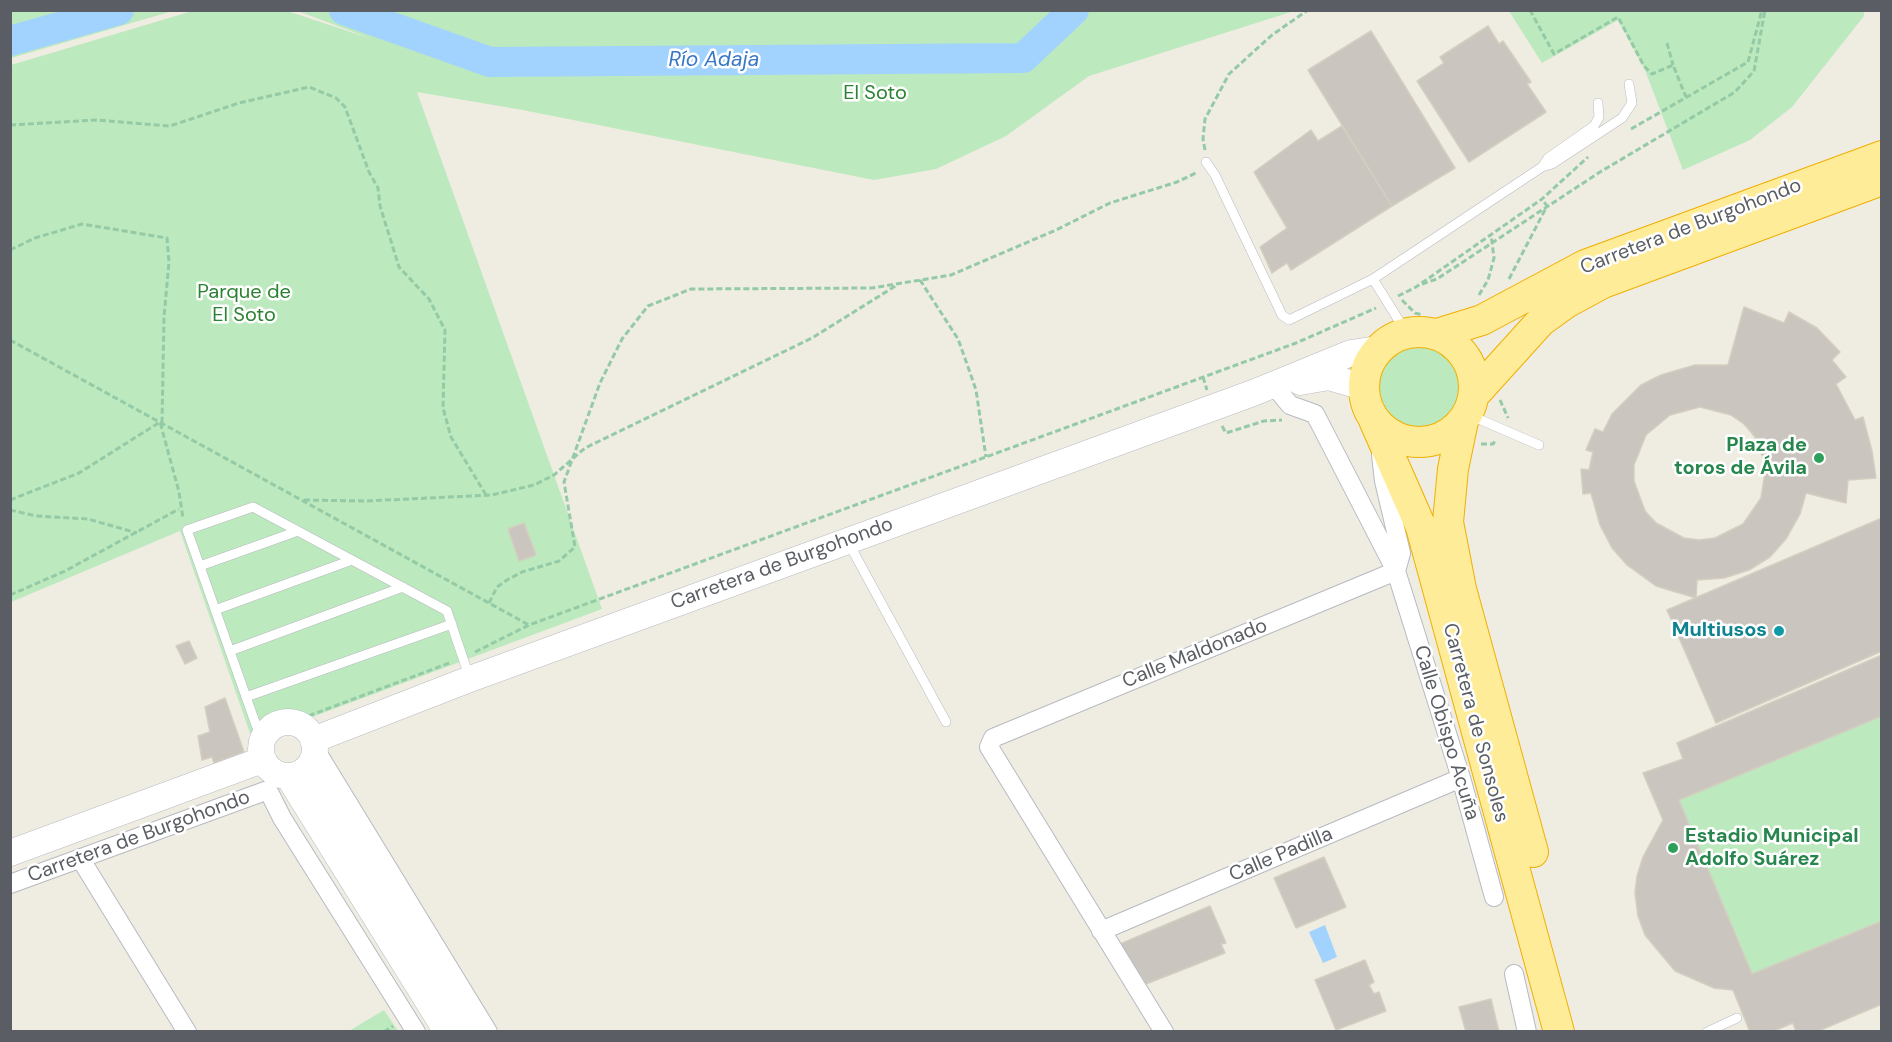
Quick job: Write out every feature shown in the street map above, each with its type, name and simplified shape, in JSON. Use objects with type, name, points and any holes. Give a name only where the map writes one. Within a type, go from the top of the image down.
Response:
[{"type":"highway","name":"Carretera de Burgohondo","points":[[1437,334],[1482,320],[1585,265],[1881,156]]},
{"type":"highway","name":"Carretera de Burgohondo","points":[[1476,414],[1541,321],[1566,303],[1603,283],[1881,180]]},
{"type":"highway","points":[[1422,331],[1437,334],[1454,344],[1466,358],[1473,376],[1476,414],[1449,433],[1433,440],[1414,442],[1397,438],[1376,425],[1366,404],[1363,387],[1365,373],[1378,349],[1391,338],[1406,332],[1422,331]]},
{"type":"highway","name":"Carretera de Sonsoles","points":[[1476,414],[1453,469],[1448,522],[1461,590],[1580,1032]]},
{"type":"highway","name":"Carretera de Sonsoles","points":[[1376,425],[1421,526],[1559,1032]]},
{"type":"main road","name":"Carretera de Burgohondo","points":[[1265,391],[1351,353],[1378,349]]},
{"type":"main road","name":"Carretera de Burgohondo","points":[[10,853],[148,802],[283,757],[467,668],[847,540],[1213,408],[1314,378],[1329,377],[1363,387]]},
{"type":"main road","points":[[283,757],[447,1032]]},
{"type":"main road","points":[[283,757],[468,1032]]},
{"type":"street","name":"Calle Obispo Acuña","points":[[1265,391],[1290,405],[1315,414],[1396,571],[1461,778],[1494,897]]},
{"type":"street","name":"Calle Obispo Acuña","points":[[1376,425],[1384,481],[1401,553],[1396,571]]},
{"type":"street","name":"Calle Maldonado","points":[[1101,931],[989,747],[993,738],[1396,571]]},
{"type":"street","name":"Carretera de Burgohondo","points":[[10,884],[80,858],[283,757]]},
{"type":"street","points":[[283,757],[282,818],[416,1032]]},
{"type":"street","points":[[283,757],[488,1032]]},
{"type":"street","name":"Calle Padilla","points":[[1101,931],[1461,778]]},
{"type":"street","points":[[80,858],[187,1032]]},
{"type":"street","points":[[1101,931],[1164,1032]]},
{"type":"street","points":[[1514,974],[1527,1032]]},
{"type":"lane","points":[[1206,162],[1215,175],[1282,315],[1289,320],[1296,319],[1373,279],[1542,167],[1552,164],[1622,118],[1632,103],[1629,84]]},
{"type":"lane","points":[[1542,167],[1548,159],[1594,126],[1599,117],[1598,103]]},
{"type":"lane","points":[[1373,279],[1406,332]]},
{"type":"lane","points":[[1476,414],[1502,429],[1539,445]]},
{"type":"lane","points":[[283,757],[246,697],[187,530],[253,507],[447,611],[467,668]]},
{"type":"lane","points":[[200,566],[298,531]]},
{"type":"lane","points":[[847,540],[946,722]]},
{"type":"lane","points":[[215,610],[351,560]]},
{"type":"lane","points":[[230,651],[403,587]]},
{"type":"lane","points":[[246,697],[452,624]]},
{"type":"lane","points":[[1707,1032],[1737,1018]]},
{"type":"path","points":[[489,603],[497,587],[507,580],[522,572],[559,561],[575,547],[564,482],[600,383],[622,339],[648,306],[691,289],[872,288],[951,275],[1056,231],[1110,203],[1177,182],[1199,171],[1206,162],[1203,139],[1205,119],[1228,74],[1272,34],[1308,10]]},
{"type":"path","points":[[1530,10],[1554,54],[1618,17],[1644,66],[1652,74],[1673,65]]},
{"type":"path","points":[[1628,130],[1748,62],[1763,10]]},
{"type":"path","points":[[283,757],[289,714],[303,718],[467,668],[529,625],[1296,343],[1437,279],[1547,206],[1735,92],[1754,71],[1763,10]]},
{"type":"path","points":[[1667,43],[1686,98]]},
{"type":"path","points":[[10,125],[97,120],[170,126],[239,103],[309,87],[336,98],[345,107],[369,172],[378,188],[380,206],[399,267],[429,299],[443,324],[446,362],[443,408],[451,437],[486,495]]},
{"type":"path","points":[[1416,287],[1542,199],[1591,154]]},
{"type":"path","points":[[1542,199],[1547,206]]},
{"type":"path","points":[[1509,279],[1547,206]]},
{"type":"path","points":[[10,250],[35,238],[82,224],[167,238],[169,262],[164,317],[161,423],[179,492],[179,508],[187,530]]},
{"type":"path","points":[[1478,298],[1488,280],[1494,258],[1491,234]]},
{"type":"path","points":[[920,280],[958,339],[976,390],[986,457]]},
{"type":"path","points":[[304,500],[366,501],[512,492],[554,475],[585,448],[812,338],[898,284]]},
{"type":"path","points":[[10,340],[529,625]]},
{"type":"path","points":[[1203,377],[1213,408],[1226,433],[1264,421],[1284,420]]},
{"type":"path","points":[[1500,404],[1508,416],[1492,444],[1476,414],[1500,404]]},
{"type":"path","points":[[10,500],[79,473],[161,423]]},
{"type":"path","points":[[10,595],[65,571],[179,508]]},
{"type":"path","points":[[10,510],[36,516],[88,519],[136,533]]},
{"type":"green space","points":[[11,10],[173,10],[173,11],[11,58]]},
{"type":"green space","name":"Parque de El Soto","points":[[196,10],[287,11],[372,39],[298,11],[1294,11],[1089,76],[1006,136],[936,169],[874,180],[523,110],[417,92],[602,609],[312,717],[288,714],[259,721],[257,734],[252,739],[180,531],[11,602],[11,65]]},
{"type":"green space","points":[[1509,11],[1864,11],[1864,16],[1792,107],[1750,140],[1683,170],[1645,70],[1618,20],[1542,63]]},
{"type":"green space","points":[[1418,345],[1434,348],[1448,357],[1457,371],[1460,387],[1457,403],[1448,417],[1434,426],[1418,429],[1402,426],[1388,417],[1379,403],[1376,387],[1379,371],[1388,357],[1402,348]]},
{"type":"green space","points":[[1881,716],[1881,921],[1752,974],[1679,800]]},
{"type":"green space","points":[[384,1010],[398,1031],[349,1031]]},
{"type":"water","points":[[1325,925],[1337,957],[1323,963],[1309,932]]},
{"type":"building","points":[[1488,26],[1499,44],[1503,41],[1531,82],[1527,84],[1546,112],[1469,162],[1417,81],[1444,63],[1440,57]]},
{"type":"building","points":[[1371,31],[1455,168],[1392,206],[1308,70]]},
{"type":"building","points":[[1342,126],[1392,206],[1291,270],[1287,263],[1272,273],[1260,247],[1287,228],[1254,172],[1311,130],[1318,141]]},
{"type":"building","name":"Plaza de toros de Ávila","points":[[1744,307],[1784,323],[1789,312],[1817,328],[1840,352],[1832,360],[1846,377],[1836,384],[1855,420],[1863,417],[1876,478],[1848,480],[1846,503],[1806,493],[1800,514],[1786,539],[1770,557],[1749,570],[1724,578],[1697,580],[1696,598],[1656,586],[1627,565],[1612,548],[1600,525],[1591,493],[1583,494],[1581,469],[1589,470],[1593,452],[1586,450],[1595,429],[1603,432],[1612,414],[1641,385],[1661,375],[1695,365],[1728,365]],"holes":[[[1700,407],[1731,415],[1744,424],[1755,437],[1766,466],[1761,498],[1743,524],[1715,538],[1699,540],[1684,538],[1656,523],[1645,511],[1634,481],[1634,465],[1646,435],[1670,415]]]},
{"type":"building","name":"Multiusos","points":[[1882,518],[1882,651],[1716,723],[1667,610]]},
{"type":"building","points":[[524,523],[536,555],[519,561],[508,529]]},
{"type":"building","points":[[189,641],[197,658],[185,664],[176,646]]},
{"type":"building","name":"Estadio Municipal Adolfo Suárez","points":[[1882,655],[1882,716],[1679,800],[1752,974],[1882,921],[1882,1004],[1816,1032],[1796,1032],[1793,1023],[1771,1032],[1750,1032],[1733,990],[1714,988],[1675,971],[1645,935],[1638,916],[1635,893],[1637,876],[1643,857],[1663,820],[1643,773],[1683,759],[1677,743]]},
{"type":"building","points":[[225,698],[244,752],[214,763],[212,757],[202,760],[198,736],[210,732],[205,707]]},
{"type":"building","points":[[1324,857],[1346,907],[1296,928],[1274,878]]},
{"type":"building","points":[[1210,906],[1226,943],[1221,944],[1225,953],[1146,984],[1141,976],[1136,978],[1120,944]]},
{"type":"building","points":[[1365,960],[1374,982],[1369,985],[1374,994],[1379,992],[1386,1011],[1336,1030],[1315,980]]},
{"type":"building","points":[[1491,999],[1499,1032],[1466,1032],[1459,1007]]},
{"type":"waterway","name":"Río Adaja","points":[[10,41],[119,10]]},
{"type":"waterway","name":"Río Adaja","points":[[344,10],[490,62],[1023,58],[1074,10]]},
{"type":"place","name":"Plaza de toros de Ávila","points":[[1819,458]]},
{"type":"place","name":"Multiusos","points":[[1779,631]]},
{"type":"place","name":"Estadio Municipal Adolfo Suárez","points":[[1673,848]]},
{"type":"park label","name":"El Soto","points":[[875,94]]}]
